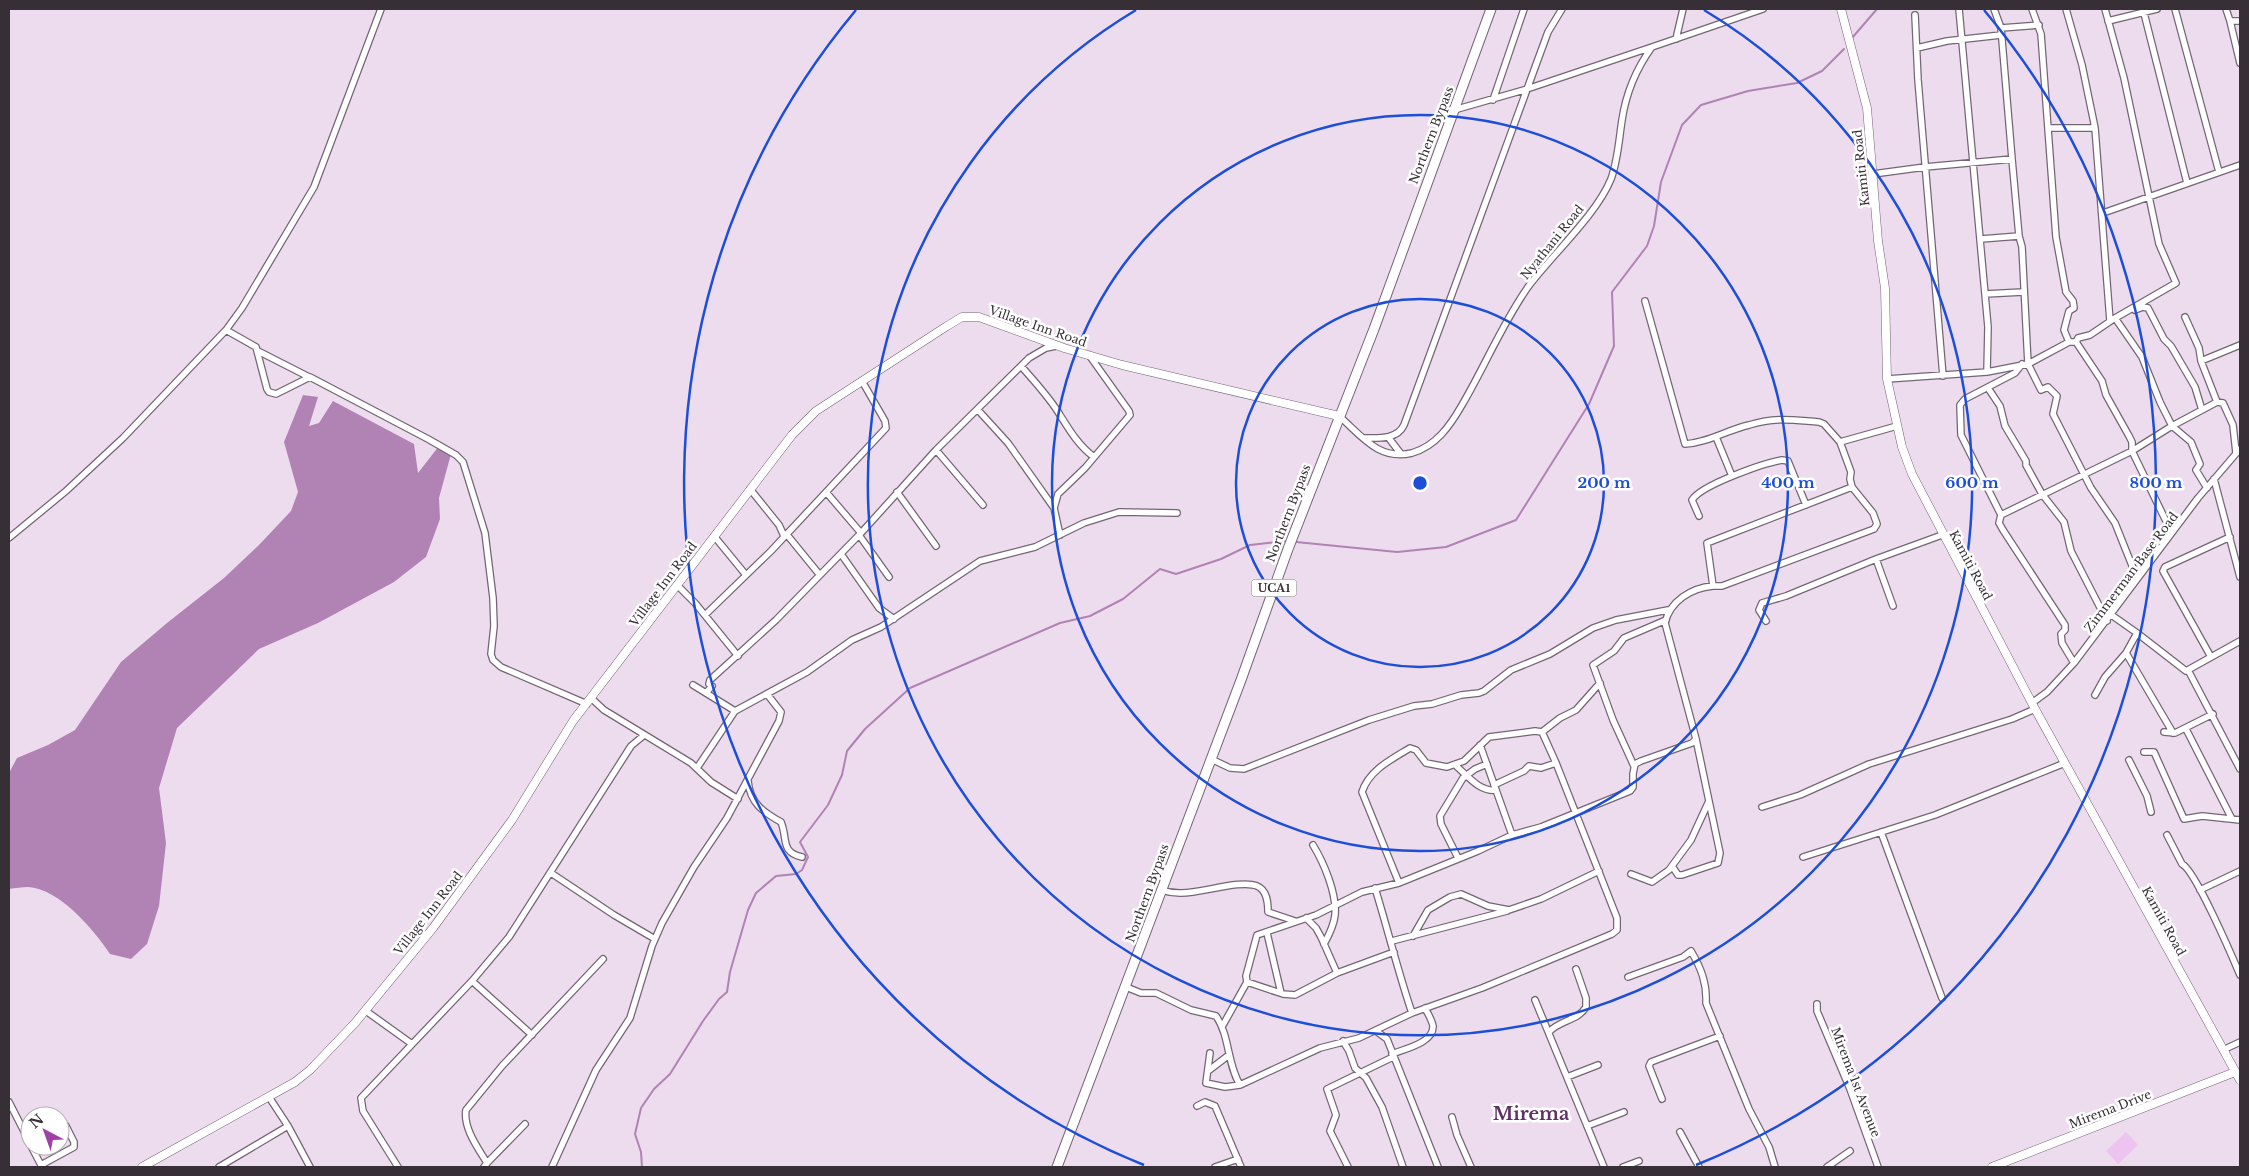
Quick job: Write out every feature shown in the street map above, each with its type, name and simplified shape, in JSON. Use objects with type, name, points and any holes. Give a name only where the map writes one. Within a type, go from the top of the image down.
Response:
[{"type":"main road","name":"Northern Bypass","points":[[1057,1167],[1339,416],[1374,328],[1491,9]]},
{"type":"street","points":[[9,538],[66,491],[123,438],[226,330],[242,308],[314,187],[381,9]]},
{"type":"street","points":[[1493,100],[1524,9]]},
{"type":"street","points":[[1363,438],[1388,437],[1399,432],[1404,424],[1548,32],[1562,9]]},
{"type":"street","points":[[1676,39],[1683,9]]},
{"type":"street","points":[[1454,110],[1527,89],[1763,9]]},
{"type":"street","name":"Kamiti Road","points":[[1841,9],[1867,108],[1885,288],[1887,379],[1897,426],[1912,474],[1942,535],[2034,706],[2240,1080]]},
{"type":"street","points":[[1960,9],[1988,327],[1987,372]]},
{"type":"street","points":[[1994,9],[2001,28],[2019,236],[2022,247],[2025,364],[2041,390],[2048,387],[2057,396],[2053,414],[2084,474],[2115,523],[2137,578]]},
{"type":"street","points":[[2032,9],[2039,25],[2058,251],[2066,292],[2073,301],[2074,308],[2069,311],[2064,330],[2102,381],[2106,395],[2130,436],[2132,451],[2165,519],[2174,531]]},
{"type":"street","points":[[2066,9],[2082,65],[2095,128],[2113,320],[2142,357],[2172,426],[2191,442],[2200,464],[2196,470],[2207,488]]},
{"type":"street","points":[[1887,379],[1987,372],[2025,364],[2078,338],[2090,336],[2113,320],[2176,283],[2159,244],[2124,78],[2105,9]]},
{"type":"street","points":[[2108,20],[2143,10],[2157,9]]},
{"type":"street","points":[[2175,9],[2219,172]]},
{"type":"street","points":[[2226,9],[2240,63]]},
{"type":"street","points":[[2143,10],[2187,183]]},
{"type":"street","points":[[1915,15],[1925,167],[1944,376]]},
{"type":"street","points":[[2230,21],[2240,21]]},
{"type":"street","points":[[2001,28],[2039,25]]},
{"type":"street","points":[[1917,48],[1963,39],[2001,35]]},
{"type":"street","name":"Nyathani Road","points":[[1339,416],[1373,448],[1381,452],[1401,454],[1430,446],[1438,439],[1456,417],[1517,303],[1604,192],[1614,170],[1627,95],[1643,60],[1652,48]]},
{"type":"street","points":[[2048,128],[2095,128]]},
{"type":"street","points":[[1873,174],[2012,159]]},
{"type":"street","points":[[2103,213],[2240,165]]},
{"type":"street","points":[[1980,239],[2019,236]]},
{"type":"street","points":[[1985,294],[2023,292]]},
{"type":"street","points":[[1211,759],[1230,768],[1244,769],[1369,720],[1414,706],[1432,704],[1461,695],[1479,693],[1511,670],[1550,654],[1593,628],[1616,620],[1668,610],[1694,591],[1722,586],[1874,528],[1877,524],[1873,513],[1852,487],[1851,472],[1840,442],[1824,424],[1780,418],[1750,424],[1716,437],[1686,444],[1683,443],[1675,414],[1673,398],[1645,301]]},
{"type":"street","points":[[2113,320],[2138,308],[2148,308],[2164,339],[2171,346],[2195,387],[2202,410]]},
{"type":"street","name":"Village Inn Road","points":[[142,1167],[295,1082],[310,1070],[366,1011],[433,928],[497,842],[557,746],[589,701],[750,489],[808,417],[957,319],[967,316],[979,317],[1089,355],[1166,377],[1339,416]]},
{"type":"street","points":[[2185,317],[2199,348],[2201,361],[2217,402]]},
{"type":"street","points":[[226,330],[253,345],[258,350],[456,455],[463,462],[466,470],[485,533],[493,598],[494,626],[491,654],[493,660],[501,667],[598,706],[643,736],[697,768],[711,782],[738,799]]},
{"type":"street","points":[[706,693],[712,686],[709,684],[710,680],[738,656],[841,554],[936,450],[1036,353],[1058,345]]},
{"type":"street","points":[[2201,361],[2240,345]]},
{"type":"street","points":[[258,350],[269,392],[276,394],[309,377]]},
{"type":"street","points":[[1054,508],[1058,494],[1094,457],[1130,415],[1089,355]]},
{"type":"street","points":[[2025,364],[2015,373],[1962,401],[1960,428],[1980,476],[2001,515],[1999,523],[2065,625],[2065,630],[2061,634],[2062,643],[2074,663]]},
{"type":"street","points":[[1021,366],[1060,415],[1084,450],[1094,457]]},
{"type":"street","points":[[705,615],[784,536],[886,428],[885,421],[862,381]]},
{"type":"street","points":[[1988,388],[2000,406],[2006,426],[2042,494],[2064,522],[2071,552],[2107,621]]},
{"type":"street","points":[[2001,515],[2132,451],[2172,426],[2217,402],[2223,403],[2230,416],[2238,451]]},
{"type":"street","points":[[978,410],[1008,443],[1054,508],[1060,535]]},
{"type":"street","points":[[1840,442],[1897,426]]},
{"type":"street","points":[[1388,437],[1401,454]]},
{"type":"street","points":[[1716,437],[1732,476]]},
{"type":"street","points":[[936,450],[983,505]]},
{"type":"street","name":"Zimmerman Base Road","points":[[1762,807],[1800,795],[1869,764],[2012,719],[2034,706],[2074,663],[2107,621],[2110,614],[2137,578],[2238,451]]},
{"type":"street","points":[[1699,516],[1692,500],[1700,491],[1732,476],[1775,461],[1788,461],[1806,505]]},
{"type":"street","points":[[2214,480],[2239,563],[2240,577]]},
{"type":"street","points":[[1714,586],[1707,543],[1852,487]]},
{"type":"street","points":[[750,489],[779,525],[784,536],[788,536],[819,574]]},
{"type":"street","points":[[826,492],[860,534],[890,577]]},
{"type":"street","points":[[897,492],[936,546]]},
{"type":"street","points":[[697,768],[735,711],[812,669],[852,640],[894,619],[980,561],[1035,547],[1084,523],[1119,512],[1177,514]]},
{"type":"street","points":[[1766,621],[1759,610],[1762,603],[1786,596],[1876,559],[1942,535]]},
{"type":"street","points":[[714,536],[746,575]]},
{"type":"street","points":[[2211,657],[2163,571],[2165,568],[2230,537]]},
{"type":"street","points":[[841,554],[879,608],[894,619]]},
{"type":"street","points":[[1876,559],[1894,606]]},
{"type":"street","points":[[677,585],[705,615],[738,656]]},
{"type":"street","points":[[1668,610],[1666,620],[1696,740],[1720,853],[1718,863],[1682,876],[1678,875],[1672,866]]},
{"type":"street","points":[[2110,614],[2138,633],[2186,671],[2240,641]]},
{"type":"street","points":[[1223,1025],[1247,982],[1246,976],[1257,935],[1306,918],[1362,892],[1399,883],[1512,835],[1541,827],[1630,791],[1634,787],[1634,766],[1593,668],[1594,662],[1614,651],[1624,638],[1666,620]]},
{"type":"street","points":[[2096,695],[2105,677],[2126,653],[2138,633]]},
{"type":"street","points":[[2126,653],[2144,680],[2173,733]]},
{"type":"street","points":[[2188,670],[2213,714],[2240,769]]},
{"type":"street","points":[[1399,883],[1362,792],[1364,786],[1384,763],[1410,748],[1416,750],[1426,763],[1447,767],[1455,765],[1464,761],[1490,737],[1533,731],[1542,732],[1560,718],[1576,710],[1600,683]]},
{"type":"street","points":[[693,685],[735,711]]},
{"type":"street","points":[[552,1167],[596,1070],[630,1018],[655,939],[686,880],[748,782],[780,720],[781,712],[767,694]]},
{"type":"street","points":[[2164,732],[2173,733],[2186,729],[2213,714]]},
{"type":"street","points":[[2186,729],[2232,819]]},
{"type":"street","points":[[1210,1054],[1206,1083],[1225,1087],[1240,1085],[1320,1048],[1376,1031],[1412,1013],[1482,988],[1612,934],[1617,930],[1617,918],[1542,732]]},
{"type":"street","points":[[398,1167],[363,1111],[360,1101],[367,1091],[472,981],[509,937],[632,746],[643,736]]},
{"type":"street","points":[[1634,766],[1641,760],[1682,748],[1696,740]]},
{"type":"street","points":[[1480,745],[1512,835]]},
{"type":"street","points":[[2144,752],[2154,752],[2184,819],[2202,816],[2240,820]]},
{"type":"street","points":[[2129,760],[2147,796],[2152,812]]},
{"type":"street","points":[[1455,765],[1479,786],[1488,791],[1524,771],[1529,766],[1540,768],[1556,763]]},
{"type":"street","points":[[1803,857],[1935,815],[2065,763]]},
{"type":"street","points":[[1458,858],[1441,824],[1440,816],[1463,778],[1488,764]]},
{"type":"street","points":[[748,782],[753,802],[781,822],[787,848],[793,855],[802,857]]},
{"type":"street","points":[[1631,874],[1652,882],[1672,866],[1691,840],[1709,801]]},
{"type":"street","points":[[1881,832],[1942,998]]},
{"type":"street","points":[[2167,835],[2182,864],[2186,866],[2200,890],[2240,974]]},
{"type":"street","points":[[1313,845],[1322,860],[1335,906],[1332,926],[1324,944]]},
{"type":"street","points":[[1392,941],[1509,910],[1541,899],[1599,871]]},
{"type":"street","points":[[2200,890],[2240,871]]},
{"type":"street","points":[[551,873],[614,915],[655,939]]},
{"type":"street","points":[[1161,890],[1181,894],[1246,884],[1258,886],[1265,893],[1268,912],[1295,921]]},
{"type":"street","points":[[1375,888],[1412,1013]]},
{"type":"street","points":[[1413,936],[1428,910],[1438,902],[1461,894],[1494,908],[1509,910]]},
{"type":"street","points":[[1306,918],[1316,928],[1336,973]]},
{"type":"street","points":[[1267,933],[1281,993]]},
{"type":"street","points":[[1628,978],[1691,951],[1701,969],[1706,988],[1706,1003],[1749,1109],[1769,1147],[1774,1167]]},
{"type":"street","points":[[1247,982],[1281,993],[1295,995],[1336,973],[1394,952]]},
{"type":"street","points":[[525,1124],[486,1165],[468,1127],[465,1116],[466,1110],[474,1098],[603,959]]},
{"type":"street","points":[[1549,1032],[1555,1025],[1581,1015],[1586,1007],[1586,998],[1576,969]]},
{"type":"street","points":[[472,981],[532,1035]]},
{"type":"street","points":[[1126,987],[1141,993],[1156,993],[1191,1010],[1216,1016],[1223,1025],[1234,1075],[1240,1085]]},
{"type":"street","points":[[1535,1000],[1604,1167]]},
{"type":"street","name":"Mirema 1st Avenue","points":[[1816,1004],[1817,1011],[1850,1089],[1878,1167]]},
{"type":"street","points":[[1348,1167],[1330,1131],[1336,1115],[1327,1089],[1429,1037],[1432,1033],[1432,1025],[1425,1008]]},
{"type":"street","points":[[366,1011],[412,1044]]},
{"type":"street","points":[[1376,1031],[1387,1039],[1438,1167]]},
{"type":"street","points":[[1662,1099],[1649,1066],[1651,1062],[1720,1036]]},
{"type":"street","points":[[1343,1041],[1355,1068],[1366,1078],[1382,1107],[1403,1167]]},
{"type":"street","points":[[2223,1050],[2240,1042]]},
{"type":"street","points":[[1208,1071],[1229,1055]]},
{"type":"street","points":[[1567,1077],[1598,1065]]},
{"type":"street","name":"Mirema Drive","points":[[1992,1167],[2235,1072]]},
{"type":"street","points":[[269,1097],[288,1126],[310,1167]]},
{"type":"street","points":[[9,1102],[20,1124]]},
{"type":"street","points":[[1197,1106],[1205,1102],[1215,1106],[1241,1167]]},
{"type":"street","points":[[1587,1126],[1624,1112]]},
{"type":"street","points":[[1452,1117],[1457,1135],[1471,1167]]},
{"type":"street","points":[[219,1167],[288,1126]]},
{"type":"street","points":[[1680,1132],[1699,1167]]},
{"type":"street","points":[[70,1134],[74,1142],[74,1147],[70,1149]]},
{"type":"street","points":[[1828,1167],[1850,1151]]},
{"type":"street","points":[[42,1166],[59,1156]]},
{"type":"street","points":[[1215,1167],[1238,1159]]},
{"type":"street","points":[[1623,1167],[1639,1161]]},
{"type":"shaded area","points":[[303,395],[318,397],[309,426],[319,423],[333,401],[414,444],[418,473],[439,446],[451,454],[439,498],[440,519],[426,557],[394,582],[318,623],[259,649],[177,728],[159,788],[166,843],[159,906],[147,944],[131,959],[110,954],[75,912],[52,895],[40,889],[28,887],[9,889],[9,773],[17,758],[48,745],[75,730],[121,662],[224,578],[291,511],[298,492],[284,442]]},
{"type":"shaded area","points":[[2126,1132],[2138,1145],[2118,1164],[2106,1151]]},
{"type":"waterway","points":[[1852,38],[1877,9]]},
{"type":"waterway","points":[[1296,542],[1397,552],[1446,547],[1516,520],[1589,404],[1614,346],[1612,292],[1647,246],[1654,226],[1661,182],[1682,125],[1701,105],[1748,91],[1797,83],[1822,71],[1844,49]]},
{"type":"waterway","points":[[642,1167],[641,1152],[635,1134],[641,1108],[654,1089],[670,1074],[703,1021],[719,999],[727,992],[730,972],[748,910],[756,893],[776,876],[796,874],[802,870],[808,857],[800,842],[828,805],[842,775],[847,751],[865,729],[910,688],[1060,623],[1090,616],[1123,599],[1160,569],[1176,574],[1221,559],[1250,545],[1285,541]]},
{"type":"district","name":"Mirema","points":[[1531,1114]]}]
